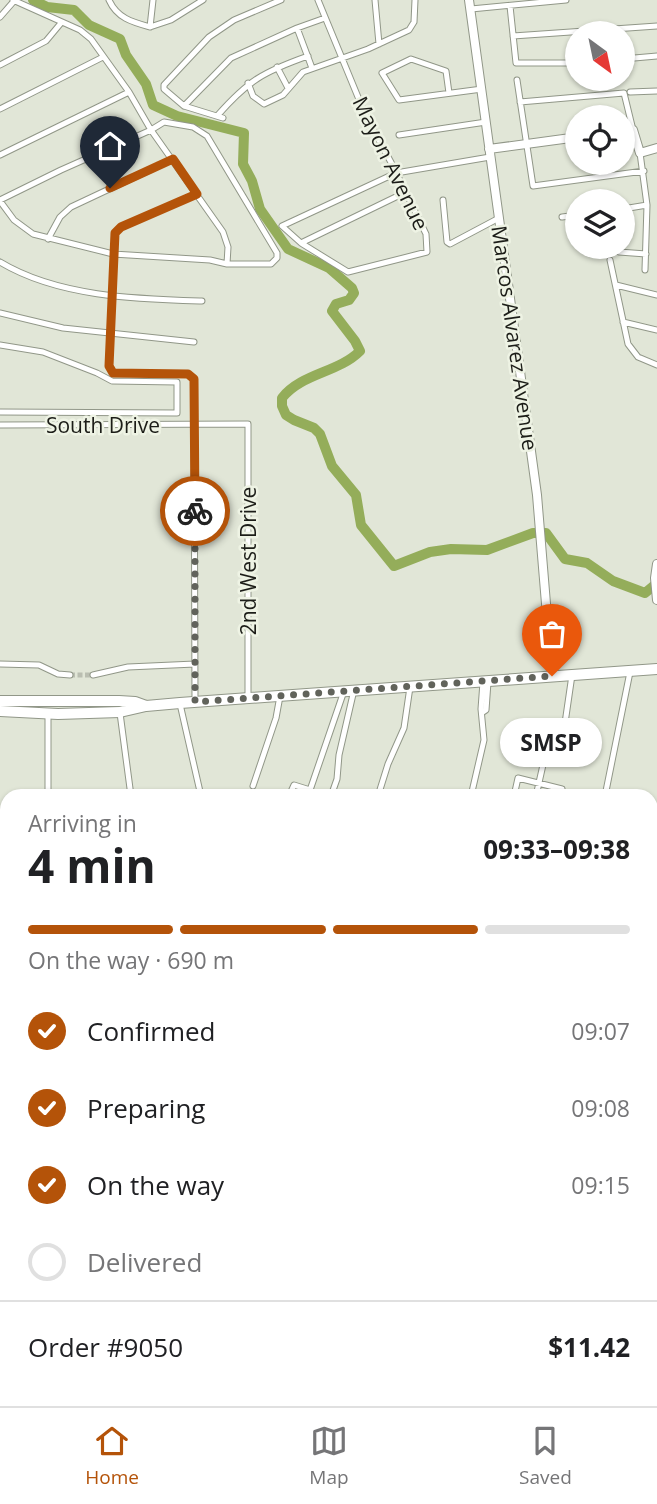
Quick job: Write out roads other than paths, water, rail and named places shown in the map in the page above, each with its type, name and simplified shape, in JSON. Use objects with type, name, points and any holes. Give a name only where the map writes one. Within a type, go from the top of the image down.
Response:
[{"type":"highway","points":[[0,711],[48,714],[410,687],[485,687],[552,676],[657,669]]},
{"type":"highway","points":[[0,701],[120,707]]},
{"type":"main road","name":"Marcos Alvarez Avenue","points":[[470,5],[540,532],[552,676]]},
{"type":"main road","points":[[635,137],[640,153],[657,148]]},
{"type":"main road","points":[[490,153],[526,144],[565,139]]},
{"type":"main road","points":[[657,564],[657,600]]},
{"type":"street","points":[[108,0],[114,12],[131,22],[150,27],[171,19],[203,0]]},
{"type":"street","points":[[150,27],[153,0]]},
{"type":"street","points":[[281,0],[234,20],[209,37],[190,54],[163,87],[184,106],[220,117],[248,83],[277,67],[308,55]]},
{"type":"street","name":"Mayon Avenue","points":[[301,243],[348,272],[427,252],[426,234],[365,114],[318,0]]},
{"type":"street","points":[[375,0],[379,44]]},
{"type":"street","points":[[248,83],[253,96],[264,104],[283,95],[303,72],[343,59],[410,30],[414,22],[415,0]]},
{"type":"street","points":[[470,5],[510,6],[566,0]]},
{"type":"street","points":[[0,17],[13,1],[80,30],[91,38],[227,239],[227,264]]},
{"type":"street","points":[[510,6],[516,63],[565,63]]},
{"type":"street","points":[[184,106],[231,58],[296,28],[325,18]]},
{"type":"street","points":[[0,65],[46,41],[61,23]]},
{"type":"street","points":[[513,36],[657,26]]},
{"type":"street","points":[[296,28],[312,68]]},
{"type":"street","points":[[635,58],[657,56]]},
{"type":"street","points":[[0,109],[103,57]]},
{"type":"street","points":[[449,93],[446,71],[411,59],[382,73],[399,100],[482,89]]},
{"type":"street","points":[[277,67],[288,88]]},
{"type":"street","points":[[517,80],[533,186],[644,172]]},
{"type":"street","points":[[520,102],[657,91]]},
{"type":"street","points":[[0,155],[129,92]]},
{"type":"street","points":[[627,92],[629,105]]},
{"type":"street","points":[[164,122],[193,127],[207,136],[277,253],[275,262],[271,264],[227,264],[210,260],[113,254],[48,239],[22,227],[0,201],[164,122]]},
{"type":"street","points":[[399,135],[486,122]]},
{"type":"street","points":[[404,193],[301,243],[282,226],[396,173],[490,153]]},
{"type":"street","points":[[640,153],[647,205],[645,270]]},
{"type":"street","points":[[48,239],[60,217],[71,207],[173,159]]},
{"type":"street","points":[[195,702],[194,379],[192,376],[113,373],[109,366],[115,233],[118,229],[197,194]]},
{"type":"street","points":[[443,200],[447,242],[450,244],[499,218]]},
{"type":"street","points":[[635,207],[647,205]]},
{"type":"street","points":[[635,252],[646,254]]},
{"type":"street","points":[[610,260],[632,352],[657,365]]},
{"type":"street","points":[[0,262],[32,276],[111,298],[202,301]]},
{"type":"street","points":[[616,285],[657,295]]},
{"type":"street","points":[[0,313],[63,328],[194,342]]},
{"type":"street","points":[[623,322],[657,330]]},
{"type":"street","points":[[0,345],[43,352],[112,381],[177,382],[177,413],[0,412]]},
{"type":"street","points":[[79,412],[79,425]]},
{"type":"street","name":"South Drive","points":[[0,425],[248,424]]},
{"type":"street","name":"2nd West Drive","points":[[248,424],[248,698]]},
{"type":"street","points":[[0,664],[39,664],[58,674],[70,675]]},
{"type":"street","points":[[93,675],[128,667],[195,664]]},
{"type":"street","points":[[606,789],[630,671]]},
{"type":"street","points":[[538,789],[547,747],[564,730],[572,675]]},
{"type":"street","points":[[380,789],[404,728],[410,687]]},
{"type":"street","points":[[473,789],[484,740],[485,687]]},
{"type":"street","points":[[311,789],[349,691]]},
{"type":"street","points":[[333,789],[349,691]]},
{"type":"street","points":[[253,786],[276,718],[280,696]]},
{"type":"street","points":[[180,703],[199,789]]},
{"type":"street","points":[[120,707],[130,789]]},
{"type":"street","points":[[48,714],[48,789]]},
{"type":"street","points":[[529,729],[523,756],[545,762]]},
{"type":"street","points":[[516,789],[519,778],[562,789]]},
{"type":"waterway","points":[[33,0],[47,7],[74,10],[89,25],[120,39],[126,55],[146,84],[153,105],[177,116],[244,133],[243,164],[252,181],[260,209],[288,249],[329,268],[352,288],[354,293],[349,300],[336,304],[332,311],[360,351],[341,364],[290,390],[282,398],[282,406],[286,415],[314,428],[320,434],[332,466],[356,495],[361,525],[394,566],[430,552],[451,549],[487,550],[533,533],[546,533],[565,559],[587,563],[613,581],[645,593],[657,583]]},
{"type":"tunnel","points":[[70,675],[93,675]]},
{"type":"place","name":"SMSP","points":[[552,676]]}]
